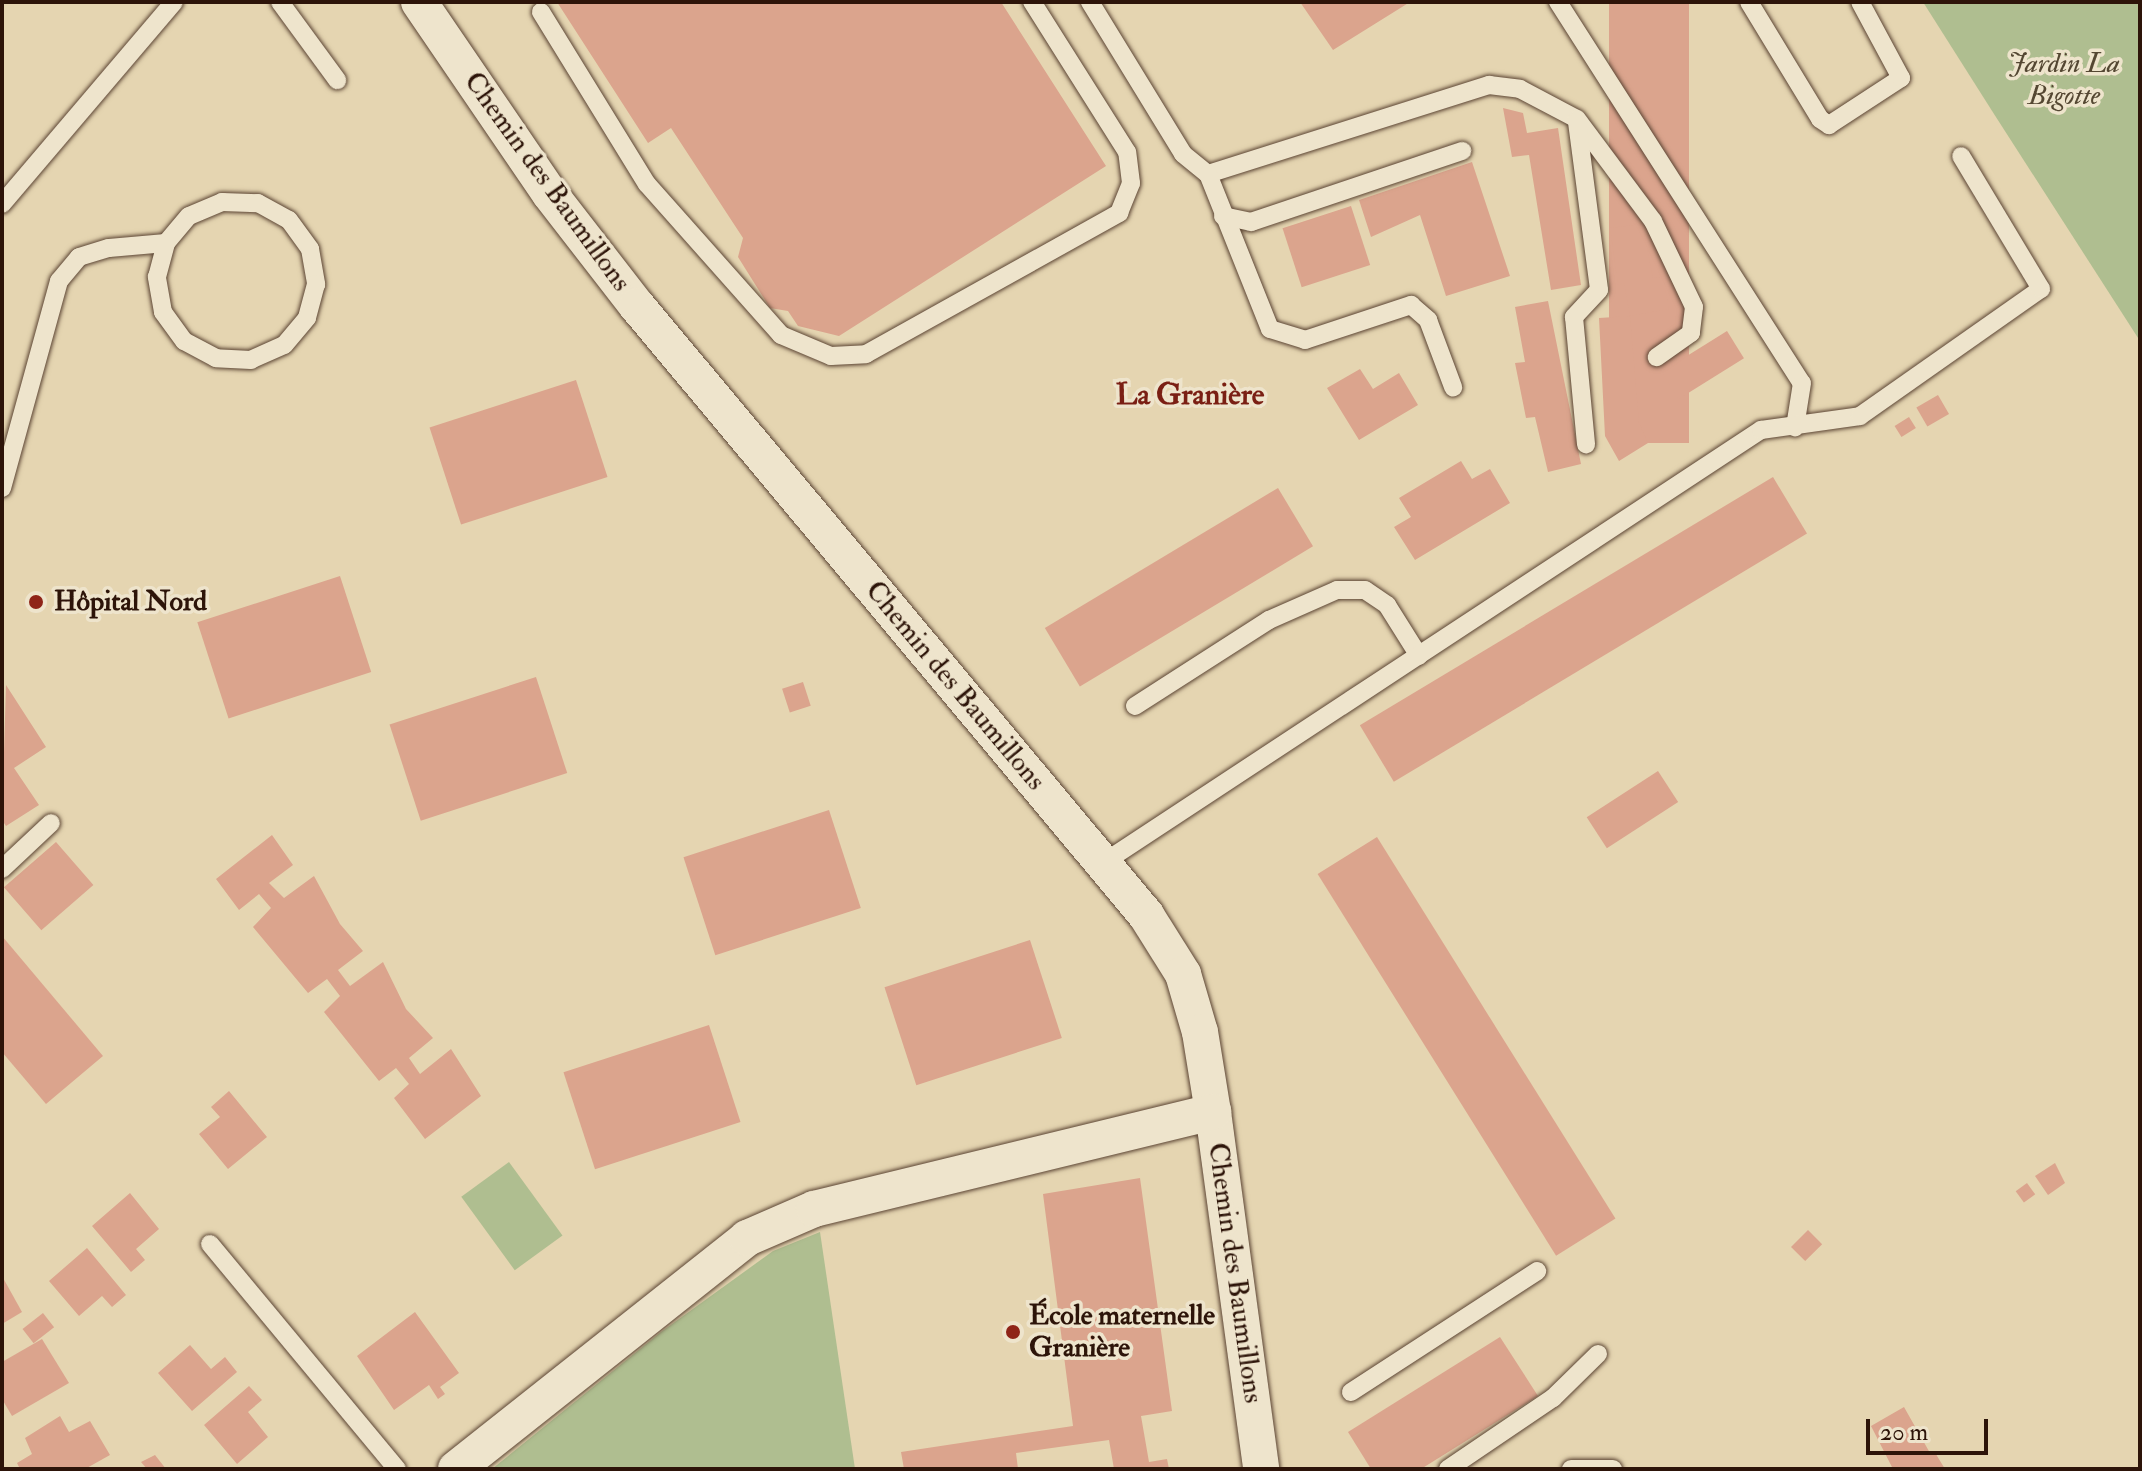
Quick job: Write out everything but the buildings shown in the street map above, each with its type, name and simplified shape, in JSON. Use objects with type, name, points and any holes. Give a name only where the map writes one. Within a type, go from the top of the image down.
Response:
[{"type":"street","name":"Chemin des Baumillons","points":[[419,2],[550,194],[637,306],[1146,915],[1183,974],[1200,1032],[1213,1112],[1261,1469]]},
{"type":"street","points":[[456,1469],[747,1238],[814,1209],[1213,1112]]},
{"type":"lane","points":[[2,204],[174,2]]},
{"type":"lane","points":[[280,2],[337,80]]},
{"type":"lane","points":[[541,12],[647,184],[781,335],[831,356],[866,354],[1119,213],[1131,183],[1127,152],[1032,2]]},
{"type":"lane","points":[[1090,2],[1183,154],[1208,174],[1270,329],[1305,340],[1411,305],[1428,320],[1453,387]]},
{"type":"lane","points":[[1558,2],[1802,383],[1795,427]]},
{"type":"lane","points":[[1749,2],[1820,119],[1829,125],[1901,78],[1860,2]]},
{"type":"lane","points":[[1208,174],[1489,85],[1520,89],[1577,119],[1653,221],[1694,307],[1691,333],[1657,357]]},
{"type":"lane","points":[[1577,119],[1599,290],[1574,317],[1586,444]]},
{"type":"lane","points":[[1223,216],[1251,222],[1462,151]]},
{"type":"lane","points":[[1103,863],[1761,430],[1860,416],[2041,289],[1961,156]]},
{"type":"lane","points":[[2,488],[59,281],[79,257],[109,248],[166,243],[189,216],[222,202],[268,209],[289,220],[310,249],[316,284],[307,318],[284,345],[251,360],[216,358],[184,341],[163,312],[159,289],[166,243]]},
{"type":"lane","points":[[1135,706],[1269,620],[1337,590],[1365,590],[1387,605],[1419,656]]},
{"type":"lane","points":[[2,869],[51,823]]},
{"type":"lane","points":[[210,1244],[397,1469]]},
{"type":"lane","points":[[1351,1392],[1537,1271]]},
{"type":"lane","points":[[1448,1469],[1553,1398],[1598,1354]]},
{"type":"lane","points":[[1571,1469],[1613,1469]]},
{"type":"green space","name":"Jardin La Bigotte","points":[[1923,2],[2140,2],[2140,341],[1994,114]]},
{"type":"green space","points":[[509,1162],[562,1236],[515,1270],[461,1197]]},
{"type":"green space","points":[[820,1232],[855,1469],[492,1469],[661,1332],[773,1251]]},
{"type":"place","name":"Hôpital Nord","points":[[36,602]]},
{"type":"place","name":"École maternelle Granière","points":[[1013,1332]]},
{"type":"district","name":"La Granière","points":[[1190,395]]}]
